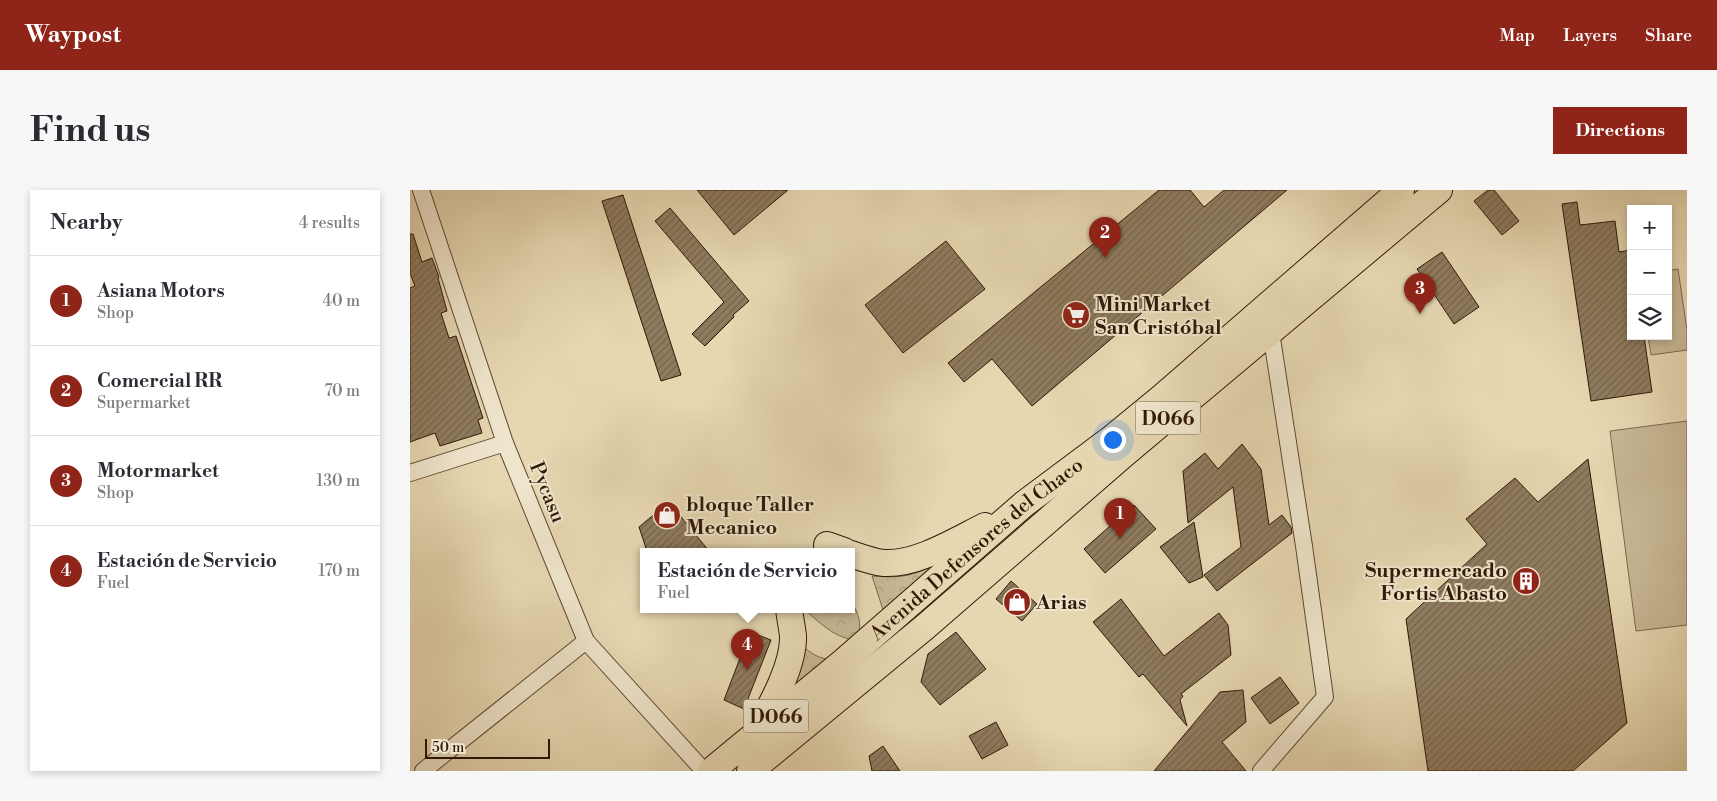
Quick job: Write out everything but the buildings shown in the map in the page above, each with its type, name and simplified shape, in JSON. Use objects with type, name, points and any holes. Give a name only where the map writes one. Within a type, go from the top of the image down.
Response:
[{"type":"highway","name":"Avenida Defensores del Chaco","points":[[750,771],[856,669],[883,626],[1017,510],[1111,439],[1161,398],[1401,190]]},
{"type":"highway","points":[[1343,271],[1352,250],[1422,190]]},
{"type":"highway","name":"Avenida Defensores del Chaco","points":[[711,771],[755,734],[925,627],[1123,454],[1439,190]]},
{"type":"highway","points":[[855,555],[884,563],[902,562],[929,552],[1017,510]]},
{"type":"highway","points":[[755,734],[776,695],[791,654],[793,638],[790,613]]},
{"type":"highway","points":[[735,771],[856,669]]},
{"type":"street","name":"Pycasu","points":[[421,190],[505,443],[586,641],[704,771]]},
{"type":"street","points":[[1261,771],[1325,697],[1271,332]]},
{"type":"street","points":[[410,473],[505,443]]},
{"type":"street","points":[[423,771],[586,641]]},
{"type":"green space","points":[[1678,269],[1687,330],[1687,350],[1651,355],[1649,340],[1672,340],[1672,270]]},
{"type":"green space","points":[[1687,421],[1687,625],[1636,631],[1610,431]]},
{"type":"green space","points":[[955,550],[884,613],[872,576],[886,577],[916,573]]},
{"type":"green space","points":[[855,608],[860,626],[854,640],[839,636],[809,613],[855,613]]},
{"type":"green space","points":[[802,645],[815,655],[830,659],[780,704]]},
{"type":"place","name":"Comercial RR","points":[[1105,258]]},
{"type":"place","name":"Motormarket","points":[[1420,314]]},
{"type":"place","name":"Mini Market San Cristóbal","points":[[1076,315]]},
{"type":"place","name":"bloque Taller Mecanico","points":[[667,515]]},
{"type":"place","name":"Asiana Motors","points":[[1120,539]]},
{"type":"place","name":"Supermercado Fortis Abasto","points":[[1526,581]]},
{"type":"place","name":"Arias","points":[[1017,602]]},
{"type":"place","name":"Estación de Servicio","points":[[747,670]]}]
